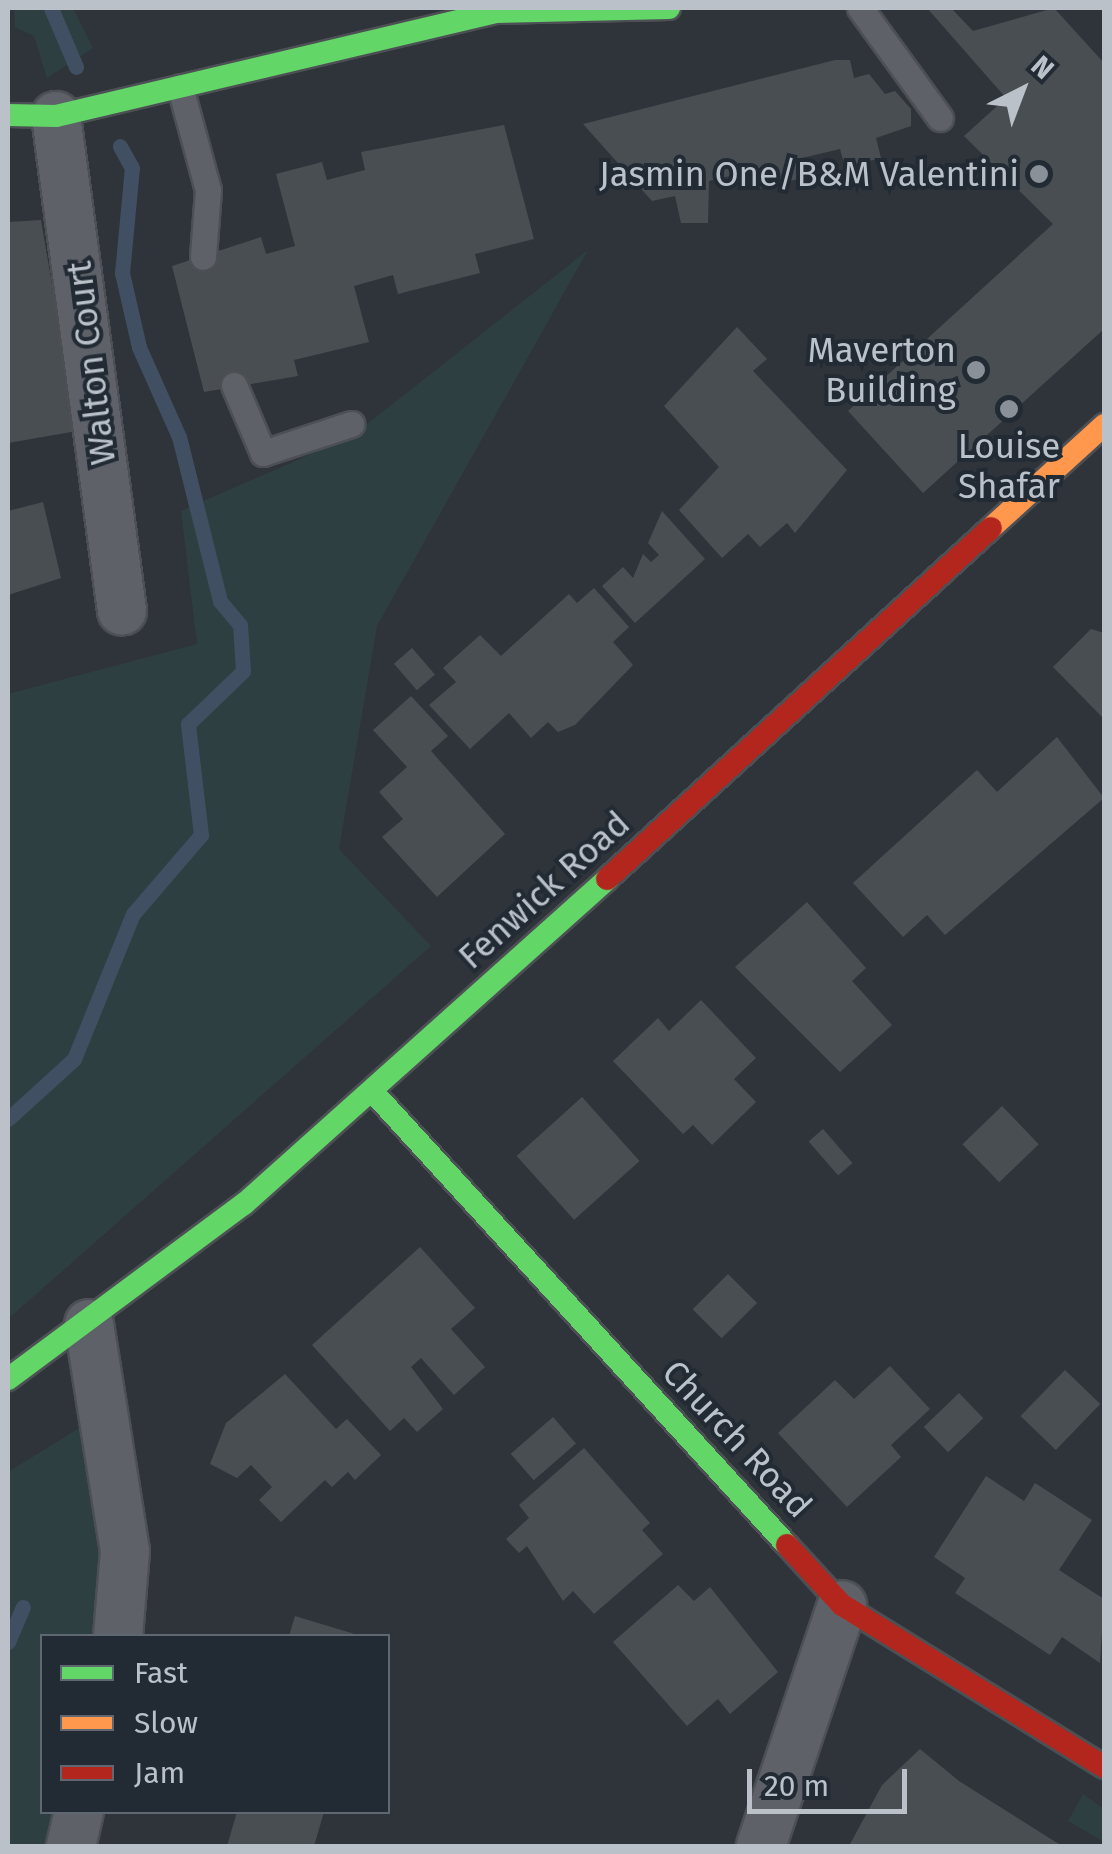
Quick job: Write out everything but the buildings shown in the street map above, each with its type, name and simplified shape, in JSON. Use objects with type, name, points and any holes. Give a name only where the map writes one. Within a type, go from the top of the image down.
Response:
[{"type":"street","points":[[8,114],[56,116],[494,10],[669,8]]},
{"type":"street","name":"Walton Court","points":[[56,116],[122,611]]},
{"type":"street","name":"Fenwick Road","points":[[8,1379],[90,1324],[373,1092],[1104,425]]},
{"type":"street","name":"Church Road","points":[[373,1092],[842,1605],[1104,1767]]},
{"type":"street","points":[[90,1324],[125,1551],[118,1634]]},
{"type":"street","points":[[761,1846],[842,1605]]},
{"type":"street","points":[[71,1846],[79,1814]]},
{"type":"lane","points":[[860,8],[940,118]]},
{"type":"lane","points":[[180,87],[208,190],[204,258]]},
{"type":"lane","points":[[234,384],[263,453],[351,424]]},
{"type":"shaded area","points":[[14,8],[73,8],[93,48],[47,78],[34,36],[15,27]]},
{"type":"shaded area","points":[[588,250],[377,626],[339,849],[431,946],[8,1319],[8,694],[197,644],[181,511],[352,436]]},
{"type":"shaded area","points":[[81,1427],[107,1553],[102,1634],[40,1634],[40,1814],[57,1814],[48,1846],[8,1846],[8,1472]]},
{"type":"shaded area","points":[[1083,1794],[1104,1809],[1104,1842],[1068,1821]]},
{"type":"waterway","points":[[51,8],[76,67]]},
{"type":"waterway","points":[[8,1119],[74,1059],[133,914],[201,835],[188,724],[243,671],[240,625],[220,601],[179,437],[139,347],[122,273],[132,168],[120,146]]},
{"type":"waterway","points":[[8,1642],[23,1607]]},
{"type":"traffic: fast","points":[[8,115],[56,116],[495,12],[669,8]]},
{"type":"traffic: fast","points":[[8,1379],[244,1204],[607,879]]},
{"type":"traffic: fast","points":[[373,1092],[787,1545]]},
{"type":"traffic: slow","points":[[991,528],[1104,425]]},
{"type":"traffic: jam","points":[[607,879],[991,528]]},
{"type":"traffic: jam","points":[[787,1545],[842,1605],[1104,1767]]},
{"type":"place","name":"Jasmin One/B&M Valentini","points":[[1039,174]]},
{"type":"place","name":"Maverton Building","points":[[976,370]]},
{"type":"place","name":"Louise Shafar","points":[[1009,409]]}]
